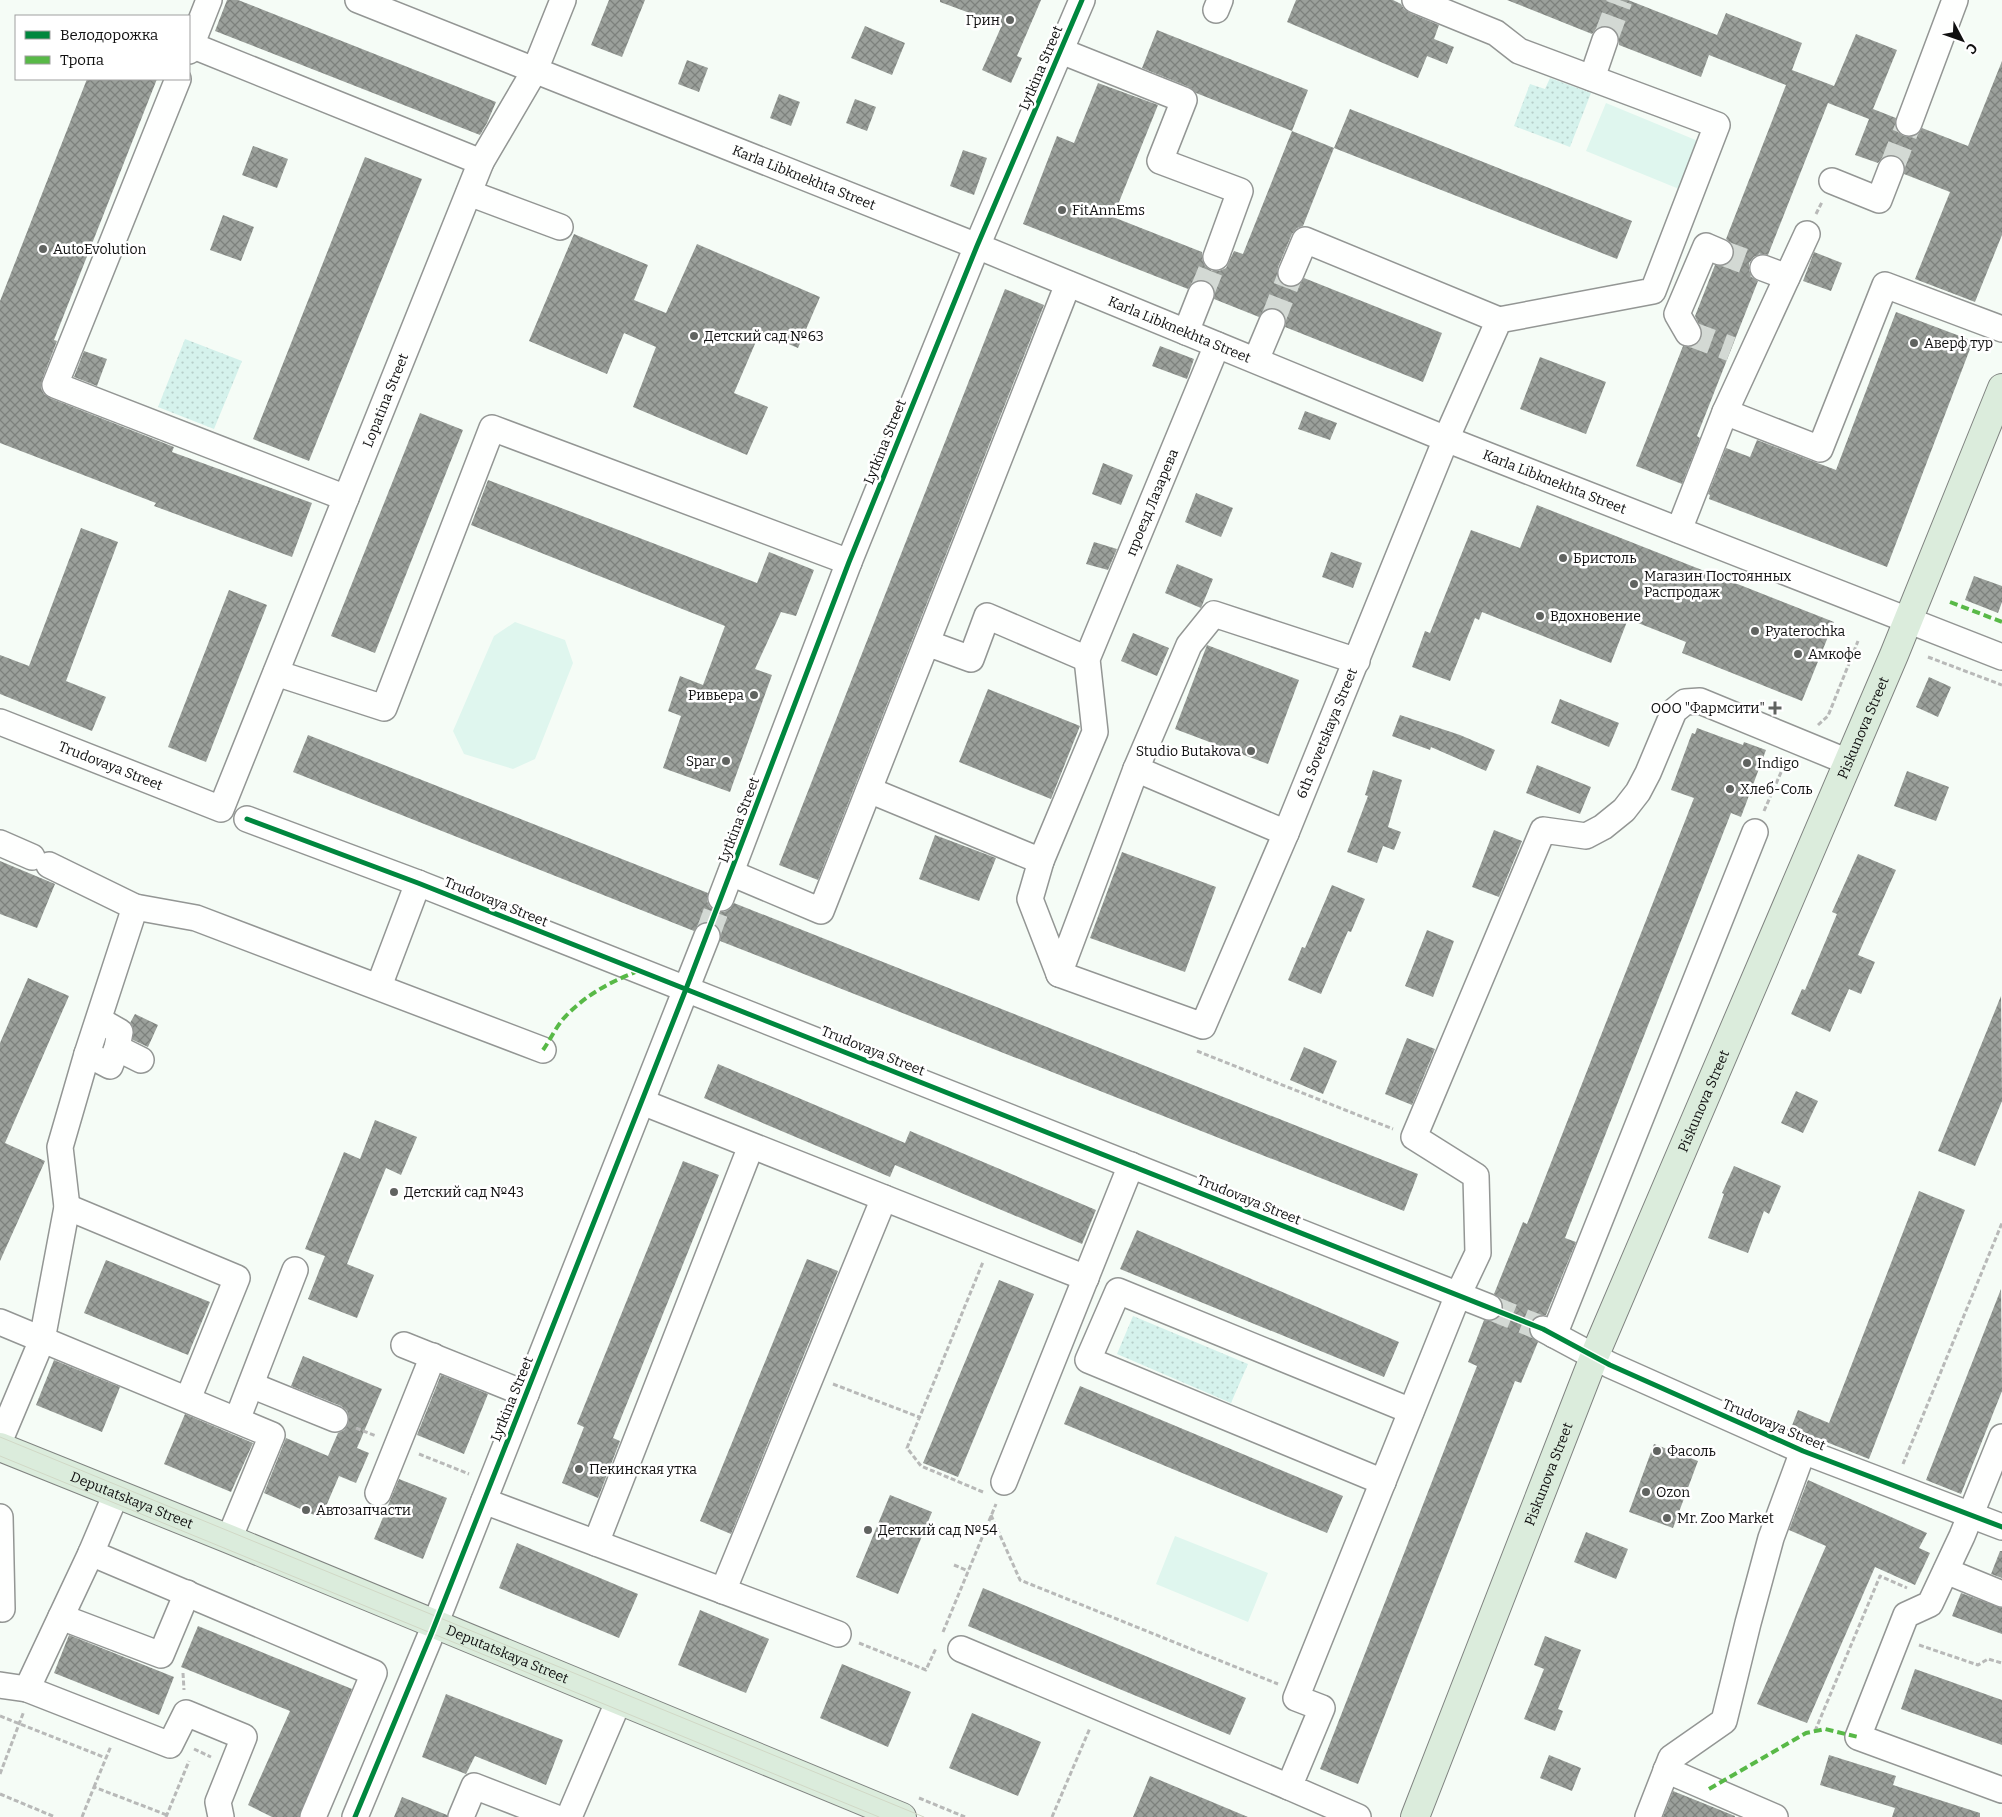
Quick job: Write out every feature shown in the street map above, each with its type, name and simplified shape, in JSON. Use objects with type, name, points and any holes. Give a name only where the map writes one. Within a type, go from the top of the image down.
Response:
[{"type":"main road","name":"Piskunova Street","points":[[1415,1817],[1594,1357],[1848,762],[2002,388]]},
{"type":"main road","name":"Deputatskaya Street","points":[[0,1447],[229,1539],[618,1700],[906,1806]]},
{"type":"street","points":[[209,0],[190,48],[482,162]]},
{"type":"street","name":"Karla Libknekhta Street","points":[[358,0],[977,246],[1446,439],[2002,657]]},
{"type":"street","name":"Lopatina Street","points":[[221,809],[468,193],[482,162],[534,70],[563,0]]},
{"type":"street","name":"Lytkina Street","points":[[721,898],[849,562],[977,246],[1082,0]]},
{"type":"street","points":[[1292,273],[1305,240],[1499,320],[1653,291],[1717,125],[1519,52],[1496,33],[1415,0]]},
{"type":"street","points":[[1909,123],[1954,0]]},
{"type":"street","points":[[1592,78],[1605,40]]},
{"type":"street","points":[[1061,51],[1184,100],[1160,161],[1240,191],[1216,257]]},
{"type":"street","points":[[178,80],[55,385],[346,498]]},
{"type":"street","points":[[1832,181],[1879,200],[1891,168]]},
{"type":"street","points":[[468,193],[560,227]]},
{"type":"street","points":[[1679,530],[1725,412],[1741,353],[1787,277],[1807,234]]},
{"type":"street","points":[[1688,333],[1677,314],[1706,246],[1720,252]]},
{"type":"street","points":[[1763,268],[1787,277]]},
{"type":"street","points":[[731,874],[821,911],[1068,284]]},
{"type":"street","points":[[1725,412],[1820,449],[1885,285],[2002,328]]},
{"type":"street","points":[[1186,332],[1201,294]]},
{"type":"street","name":"6th Sovetskaya Street","points":[[1203,1026],[1286,833],[1446,439],[1499,320]]},
{"type":"street","points":[[1256,360],[1272,322]]},
{"type":"street","name":"проезд Лазарева","points":[[1087,658],[1217,345]]},
{"type":"street","points":[[276,673],[384,708],[492,428],[849,562]]},
{"type":"street","points":[[1059,974],[1136,769],[1189,645],[1214,614],[1356,661]]},
{"type":"street","points":[[927,643],[971,659],[987,616],[1087,658],[1095,732],[1041,861],[1030,899],[1059,974],[1203,1026]]},
{"type":"street","points":[[1289,1787],[1322,1708],[1296,1698],[1458,1295],[1478,1254],[1476,1176],[1414,1137],[1543,830],[1586,836],[1603,827],[1624,810],[1638,792],[1648,773],[1674,711],[1685,702],[1700,701],[1848,762]]},
{"type":"street","name":"Trudovaya Street","points":[[0,722],[221,809]]},
{"type":"street","points":[[1136,769],[1286,833]]},
{"type":"street","points":[[869,790],[1041,861]]},
{"type":"street","name":"Trudovaya Street","points":[[247,819],[418,883],[1489,1307]]},
{"type":"street","name":"Trudovaya Street","points":[[1755,832],[1549,1332],[1594,1357],[1803,1451],[2002,1527]]},
{"type":"street","points":[[0,843],[135,907],[196,918],[379,986],[543,1050]]},
{"type":"street","points":[[379,986],[418,883]]},
{"type":"street","points":[[0,1440],[42,1340],[67,1207],[60,1147],[87,1054],[135,907]]},
{"type":"street","name":"Lytkina Street","points":[[355,1817],[435,1624],[707,936]]},
{"type":"street","points":[[87,1054],[110,1066],[118,1048],[120,1032],[99,1020]]},
{"type":"street","points":[[118,1048],[141,1060]]},
{"type":"street","points":[[642,1102],[1086,1278]]},
{"type":"street","points":[[596,1543],[751,1146]]},
{"type":"street","points":[[1001,1490],[1131,1165]]},
{"type":"street","points":[[723,1591],[884,1198]]},
{"type":"street","points":[[67,1207],[237,1278],[188,1399]]},
{"type":"street","points":[[237,1420],[296,1270]]},
{"type":"street","points":[[1383,1482],[1088,1360],[1118,1291],[1411,1412]]},
{"type":"street","points":[[0,1322],[272,1435],[229,1539]]},
{"type":"street","points":[[404,1345],[526,1394]]},
{"type":"street","points":[[378,1494],[433,1356]]},
{"type":"street","points":[[251,1385],[335,1420]]},
{"type":"street","points":[[2002,1438],[1971,1515],[1930,1604],[1906,1615],[1858,1737],[2002,1790]]},
{"type":"street","points":[[1648,1817],[1671,1758],[1724,1721],[1771,1538],[1803,1451]]},
{"type":"street","points":[[30,1690],[116,1494]]},
{"type":"street","points":[[484,1501],[838,1634]]},
{"type":"street","points":[[0,1517],[2,1609]]},
{"type":"street","points":[[91,1553],[374,1673],[313,1817]]},
{"type":"street","points":[[1946,1571],[2002,1594]]},
{"type":"street","points":[[61,1617],[161,1655],[187,1593]]},
{"type":"street","points":[[961,1649],[1358,1817]]},
{"type":"street","points":[[0,1685],[30,1690],[170,1745],[183,1744],[186,1713],[244,1737],[218,1802],[221,1817]]},
{"type":"street","points":[[569,1817],[618,1700]]},
{"type":"street","points":[[1666,1770],[1774,1817]]},
{"type":"street","points":[[461,1817],[474,1786],[554,1817]]},
{"type":"path","points":[[1807,234],[1832,181]]},
{"type":"path","points":[[1928,657],[2002,685]]},
{"type":"path","points":[[1203,1026],[1194,1049],[1414,1137]]},
{"type":"path","points":[[1902,1467],[2002,1223]]},
{"type":"path","points":[[838,1634],[926,1670],[1001,1490],[921,1466],[907,1448],[992,1240]]},
{"type":"path","points":[[811,1375],[919,1418]]},
{"type":"path","points":[[991,1515],[1020,1580],[1299,1692]]},
{"type":"path","points":[[954,1565],[968,1570]]},
{"type":"path","points":[[1898,1638],[1978,1665],[1988,1659],[2002,1663]]},
{"type":"path","points":[[0,1774],[20,1723],[30,1690]]},
{"type":"path","points":[[1052,1817],[1099,1707]]},
{"type":"path","points":[[0,1716],[106,1758]]},
{"type":"path","points":[[82,1817],[119,1725]]},
{"type":"path","points":[[94,1787],[167,1816],[183,1744],[232,1766]]},
{"type":"path","points":[[0,1794],[55,1817]]},
{"type":"path","points":[[906,1806],[965,1817]]},
{"type":"shaded area","points":[[1550,78],[1591,93],[1570,147],[1514,126],[1530,84],[1545,89]]},
{"type":"shaded area","points":[[1606,103],[1698,141],[1679,189],[1586,151]]},
{"type":"shaded area","points":[[185,339],[242,361],[214,429],[158,407]]},
{"type":"shaded area","points":[[515,622],[565,640],[573,663],[535,759],[513,769],[464,754],[453,731],[494,636]]},
{"type":"shaded area","points":[[1133,1316],[1248,1364],[1231,1403],[1117,1354]]},
{"type":"shaded area","points":[[1175,1536],[1268,1573],[1248,1622],[1156,1584]]},
{"type":"building","points":[[227,0],[238,0],[496,102],[480,135],[215,31]]},
{"type":"building","points":[[609,0],[645,0],[622,57],[591,45]]},
{"type":"building","points":[[940,0],[1041,0],[1017,56],[1022,58],[1011,83],[982,70],[1002,25],[940,2]]},
{"type":"building","points":[[1296,0],[1393,0],[1401,4],[1410,13],[1439,25],[1434,39],[1454,47],[1447,64],[1427,56],[1418,78],[1287,22]]},
{"type":"building","points":[[1507,0],[1628,0],[1717,35],[1726,13],[1802,43],[1792,70],[1834,86],[1856,34],[1897,50],[1873,109],[1896,118],[1895,126],[1898,132],[1904,136],[1912,137],[1918,134],[1922,128],[1968,146],[2002,61],[2002,235],[1975,302],[1915,279],[1950,192],[1904,174],[1905,166],[1897,156],[1888,155],[1878,163],[1855,155],[1869,119],[1828,103],[1768,255],[1761,254],[1754,257],[1749,263],[1752,277],[1758,281],[1697,436],[1700,438],[1682,484],[1636,466],[1683,346],[1695,346],[1701,340],[1702,332],[1695,316],[1715,265],[1722,266],[1728,264],[1733,257],[1734,250],[1732,244],[1726,239],[1786,85],[1709,55],[1701,77],[1619,45],[1619,37],[1616,31],[1610,27],[1602,26],[1592,34]]},
{"type":"building","points":[[865,26],[905,43],[892,75],[851,58]]},
{"type":"building","points":[[1157,30],[1308,90],[1292,131],[1196,93],[1189,87],[1142,68]]},
{"type":"building","points":[[687,60],[708,68],[699,92],[678,84]]},
{"type":"building","points":[[87,80],[157,80],[54,340],[57,341],[42,380],[41,388],[44,394],[50,398],[174,447],[172,452],[312,503],[292,557],[154,506],[156,503],[0,443],[0,301]]},
{"type":"building","points":[[1098,83],[1158,105],[1113,217],[1202,252],[1205,266],[1212,271],[1226,268],[1234,251],[1243,254],[1292,131],[1334,148],[1303,226],[1297,228],[1292,234],[1278,267],[1277,275],[1280,282],[1286,286],[1293,287],[1299,285],[1304,278],[1442,333],[1423,382],[1285,327],[1284,314],[1277,309],[1264,310],[1259,317],[1214,299],[1215,291],[1213,285],[1207,281],[1198,280],[1192,283],[1188,289],[1023,224],[1057,136],[1074,143]]},
{"type":"building","points":[[779,94],[800,102],[791,126],[770,118]]},
{"type":"building","points":[[855,99],[876,107],[867,131],[846,123]]},
{"type":"building","points":[[1350,109],[1632,221],[1617,259],[1334,148]]},
{"type":"building","points":[[253,146],[288,159],[277,188],[242,175]]},
{"type":"building","points":[[963,150],[987,158],[974,195],[950,186]]},
{"type":"building","points":[[365,157],[422,179],[309,461],[253,439]]},
{"type":"building","points":[[223,215],[254,227],[241,261],[210,250]]},
{"type":"building","points":[[574,234],[648,265],[634,300],[666,313],[697,244],[820,297],[798,348],[760,332],[734,393],[768,407],[747,455],[633,407],[656,347],[624,333],[607,374],[529,341]]},
{"type":"building","points":[[1814,252],[1842,263],[1831,291],[1803,281]]},
{"type":"building","points":[[1005,289],[1044,305],[818,880],[779,865]]},
{"type":"building","points":[[1896,312],[1973,341],[1887,567],[1709,499],[1710,495],[1708,494],[1726,448],[1750,457],[1757,440],[1836,470]]},
{"type":"building","points":[[1160,346],[1194,359],[1187,379],[1152,366]]},
{"type":"building","points":[[84,351],[107,359],[97,386],[74,377]]},
{"type":"building","points":[[1540,357],[1606,382],[1586,434],[1520,409]]},
{"type":"building","points":[[1305,411],[1337,423],[1330,440],[1298,429]]},
{"type":"building","points":[[420,413],[463,430],[375,653],[331,636]]},
{"type":"building","points":[[1103,463],[1133,475],[1121,505],[1092,494]]},
{"type":"building","points":[[488,480],[757,583],[769,552],[814,570],[796,616],[781,612],[755,669],[772,675],[730,792],[663,768],[681,716],[668,711],[680,676],[703,685],[725,626],[471,525]]},
{"type":"building","points":[[1196,493],[1233,508],[1221,537],[1185,522]]},
{"type":"building","points":[[1537,505],[1834,622],[1802,701],[1682,653],[1686,642],[1628,619],[1611,663],[1482,612],[1479,620],[1475,618],[1450,681],[1412,667],[1425,631],[1430,633],[1471,530],[1520,548]]},
{"type":"building","points":[[81,528],[118,542],[66,681],[106,697],[92,731],[0,694],[0,655],[29,666]]},
{"type":"building","points":[[1094,542],[1117,549],[1108,570],[1086,564]]},
{"type":"building","points":[[1331,552],[1362,563],[1353,588],[1322,577]]},
{"type":"building","points":[[1177,564],[1213,579],[1201,608],[1165,593]]},
{"type":"building","points":[[1974,576],[2002,586],[2002,602],[1998,613],[1965,600]]},
{"type":"building","points":[[229,590],[267,605],[206,762],[168,747]]},
{"type":"building","points":[[1133,633],[1169,648],[1157,676],[1121,661]]},
{"type":"building","points":[[1207,645],[1299,680],[1268,764],[1175,729]]},
{"type":"building","points":[[1929,677],[1951,687],[1938,717],[1916,707]]},
{"type":"building","points":[[988,689],[1080,726],[1051,799],[959,762]]},
{"type":"building","points":[[1560,699],[1619,723],[1609,747],[1551,723]]},
{"type":"building","points":[[1400,715],[1460,735],[1495,750],[1486,771],[1431,747],[1430,750],[1392,736]]},
{"type":"building","points":[[1697,728],[1743,745],[1744,742],[1766,750],[1741,817],[1731,813],[1565,1238],[1576,1242],[1546,1315],[1536,1317],[1530,1323],[1531,1336],[1538,1342],[1521,1383],[1515,1381],[1358,1784],[1320,1769],[1477,1366],[1468,1362],[1484,1320],[1492,1321],[1502,1313],[1503,1304],[1500,1298],[1494,1294],[1523,1222],[1527,1224],[1694,798],[1671,790],[1692,733],[1695,734]]},
{"type":"building","points":[[308,735],[708,893],[707,901],[715,911],[724,912],[730,909],[734,903],[1418,1174],[1404,1211],[720,941],[721,933],[713,923],[704,922],[698,925],[694,931],[293,772]]},
{"type":"building","points":[[1537,765],[1591,787],[1580,814],[1526,793]]},
{"type":"building","points":[[1373,770],[1402,780],[1388,827],[1401,832],[1394,850],[1383,846],[1377,863],[1347,852],[1368,796],[1365,795]]},
{"type":"building","points":[[1907,771],[1949,787],[1936,821],[1894,806]]},
{"type":"building","points":[[1494,830],[1522,841],[1499,897],[1472,887]]},
{"type":"building","points":[[935,835],[996,858],[979,901],[919,879]]},
{"type":"building","points":[[1122,852],[1216,887],[1185,972],[1090,938]]},
{"type":"building","points":[[1858,854],[1896,870],[1858,955],[1875,962],[1861,994],[1849,989],[1830,1032],[1791,1014],[1802,989],[1805,990],[1837,914],[1832,912]]},
{"type":"building","points":[[0,861],[55,884],[37,928],[0,914]]},
{"type":"building","points":[[1332,885],[1365,899],[1351,932],[1348,931],[1321,994],[1288,980],[1302,947],[1305,948]]},
{"type":"building","points":[[1427,930],[1454,941],[1433,997],[1405,986]]},
{"type":"building","points":[[28,978],[69,996],[5,1143],[45,1161],[0,1261],[0,1043]]},
{"type":"building","points":[[2001,996],[2002,1101],[1975,1166],[1938,1151]]},
{"type":"building","points":[[135,1014],[158,1025],[148,1047],[133,1040],[133,1027],[130,1023]]},
{"type":"building","points":[[1407,1038],[1435,1049],[1412,1105],[1385,1094]]},
{"type":"building","points":[[1304,1047],[1337,1061],[1323,1094],[1290,1080]]},
{"type":"building","points":[[718,1064],[905,1143],[910,1131],[1096,1210],[1082,1244],[895,1165],[890,1177],[704,1098]]},
{"type":"building","points":[[1796,1091],[1818,1101],[1803,1133],[1781,1123]]},
{"type":"building","points":[[375,1120],[417,1137],[401,1175],[386,1168],[347,1264],[374,1275],[357,1318],[308,1299],[325,1256],[305,1249],[344,1152],[360,1159]]},
{"type":"building","points":[[683,1161],[719,1175],[613,1438],[620,1441],[598,1498],[562,1483],[584,1427],[577,1424]]},
{"type":"building","points":[[1734,1166],[1781,1186],[1769,1214],[1764,1211],[1748,1253],[1708,1238],[1724,1194],[1722,1193]]},
{"type":"building","points":[[1919,1191],[1965,1210],[1869,1459],[1791,1428],[1798,1410],[1829,1423]]},
{"type":"building","points":[[1137,1230],[1399,1342],[1384,1377],[1120,1269]]},
{"type":"building","points":[[807,1259],[838,1271],[731,1534],[700,1521]]},
{"type":"building","points":[[106,1260],[210,1302],[188,1355],[84,1313]]},
{"type":"building","points":[[999,1280],[1034,1294],[958,1477],[923,1463]]},
{"type":"building","points":[[2001,1289],[2002,1391],[1961,1494],[1926,1480]]},
{"type":"building","points":[[303,1356],[382,1389],[357,1448],[369,1453],[356,1483],[339,1476],[321,1518],[264,1493],[286,1438],[328,1456],[338,1433],[344,1430],[348,1424],[347,1411],[341,1406],[291,1386]]},
{"type":"building","points":[[54,1360],[120,1387],[102,1432],[36,1405]]},
{"type":"building","points":[[441,1375],[488,1394],[464,1454],[417,1435]]},
{"type":"building","points":[[1080,1386],[1343,1496],[1327,1533],[1064,1424]]},
{"type":"building","points":[[185,1414],[253,1443],[231,1492],[164,1464]]},
{"type":"building","points":[[1654,1444],[1698,1461],[1673,1528],[1629,1512]]},
{"type":"building","points":[[399,1479],[447,1498],[423,1559],[374,1539]]},
{"type":"building","points":[[1808,1480],[1927,1533],[1919,1548],[1930,1553],[1915,1585],[1875,1567],[1807,1723],[1757,1704],[1826,1546],[1789,1530]]},
{"type":"building","points":[[890,1495],[932,1512],[898,1594],[856,1577]]},
{"type":"building","points":[[1586,1532],[1628,1549],[1616,1579],[1574,1562]]},
{"type":"building","points":[[517,1543],[638,1594],[619,1638],[499,1588]]},
{"type":"building","points":[[2000,1551],[2002,1551],[2002,1578],[1991,1574]]},
{"type":"building","points":[[983,1588],[1246,1698],[1230,1735],[968,1626]]},
{"type":"building","points":[[1961,1593],[2002,1608],[2002,1634],[1952,1616]]},
{"type":"building","points":[[700,1610],[769,1639],[746,1693],[678,1665]]},
{"type":"building","points":[[198,1626],[352,1689],[299,1817],[272,1817],[248,1805],[290,1711],[181,1667]]},
{"type":"building","points":[[69,1635],[174,1677],[159,1715],[54,1673]]},
{"type":"building","points":[[1545,1636],[1581,1650],[1558,1709],[1563,1711],[1555,1731],[1524,1719],[1544,1669],[1534,1665]]},
{"type":"building","points":[[842,1664],[911,1692],[888,1747],[820,1718]]},
{"type":"building","points":[[1915,1669],[2002,1700],[2002,1745],[1901,1709]]},
{"type":"building","points":[[446,1694],[563,1740],[546,1785],[475,1756],[466,1774],[422,1757]]},
{"type":"building","points":[[972,1713],[1041,1742],[1018,1796],[949,1768]]},
{"type":"building","points":[[1549,1755],[1581,1768],[1572,1791],[1540,1778]]},
{"type":"building","points":[[1829,1755],[1896,1776],[1893,1785],[1980,1813],[1980,1817],[1892,1817],[1895,1808],[1820,1785]]},
{"type":"building","points":[[1150,1776],[1248,1817],[1133,1817]]},
{"type":"building","points":[[1673,1791],[1735,1816],[1735,1817],[1663,1817]]},
{"type":"building","points":[[402,1797],[447,1815],[447,1817],[394,1817]]},
{"type":"tunnel","points":[[1605,40],[1620,0]]},
{"type":"tunnel","points":[[1891,169],[1909,123]]},
{"type":"tunnel","points":[[1720,252],[1763,268]]},
{"type":"tunnel","points":[[1201,294],[1216,257]]},
{"type":"tunnel","points":[[1272,322],[1291,273]]},
{"type":"tunnel","points":[[1688,333],[1731,349]]},
{"type":"tunnel","points":[[707,936],[721,898]]},
{"type":"tunnel","points":[[1489,1307],[1543,1329]]},
{"type":"tram line","points":[[0,1437],[924,1817]]},
{"type":"tram line","points":[[0,1456],[879,1817]]},
{"type":"marked path","points":[[1950,602],[2002,622]]},
{"type":"marked path","points":[[543,1050],[561,1022],[580,1003],[608,985],[638,971]]},
{"type":"marked path","points":[[1709,1789],[1806,1733],[1825,1729],[1858,1737]]},
{"type":"cycle path","points":[[355,1817],[432,1632],[686,989],[849,562],[977,246],[1082,0]]},
{"type":"cycle path","points":[[247,819],[418,883],[1543,1329],[1610,1365],[1803,1451],[2002,1527]]},
{"type":"place","name":"Грин","points":[[1010,20]]},
{"type":"place","name":"FitAnnEms","points":[[1062,210]]},
{"type":"place","name":"AutoEvolution","points":[[43,249]]},
{"type":"place","name":"Детский сад №63","points":[[694,336]]},
{"type":"place","name":"Аверф тур","points":[[1914,343]]},
{"type":"place","name":"Бристоль","points":[[1563,558]]},
{"type":"place","name":"Магазин Постоянных Распродаж","points":[[1634,584]]},
{"type":"place","name":"Вдохновение","points":[[1540,616]]},
{"type":"place","name":"Pyaterochka","points":[[1755,631]]},
{"type":"place","name":"Амкофе","points":[[1798,654]]},
{"type":"place","name":"Ривьера","points":[[754,695]]},
{"type":"place","name":"ООО \"Фармсити\"","points":[[1775,708]]},
{"type":"place","name":"Studio Butakova","points":[[1251,751]]},
{"type":"place","name":"Spar","points":[[726,761]]},
{"type":"place","name":"Indigo","points":[[1747,763]]},
{"type":"place","name":"Хлеб-Соль","points":[[1730,789]]},
{"type":"place","name":"Детский сад №43","points":[[394,1192]]},
{"type":"place","name":"Фасоль","points":[[1657,1451]]},
{"type":"place","name":"Пекинская утка","points":[[579,1469]]},
{"type":"place","name":"Ozon","points":[[1646,1492]]},
{"type":"place","name":"Автозапчасти","points":[[306,1510]]},
{"type":"place","name":"Mr. Zoo Market","points":[[1667,1518]]},
{"type":"place","name":"Детский сад №54","points":[[868,1530]]}]
